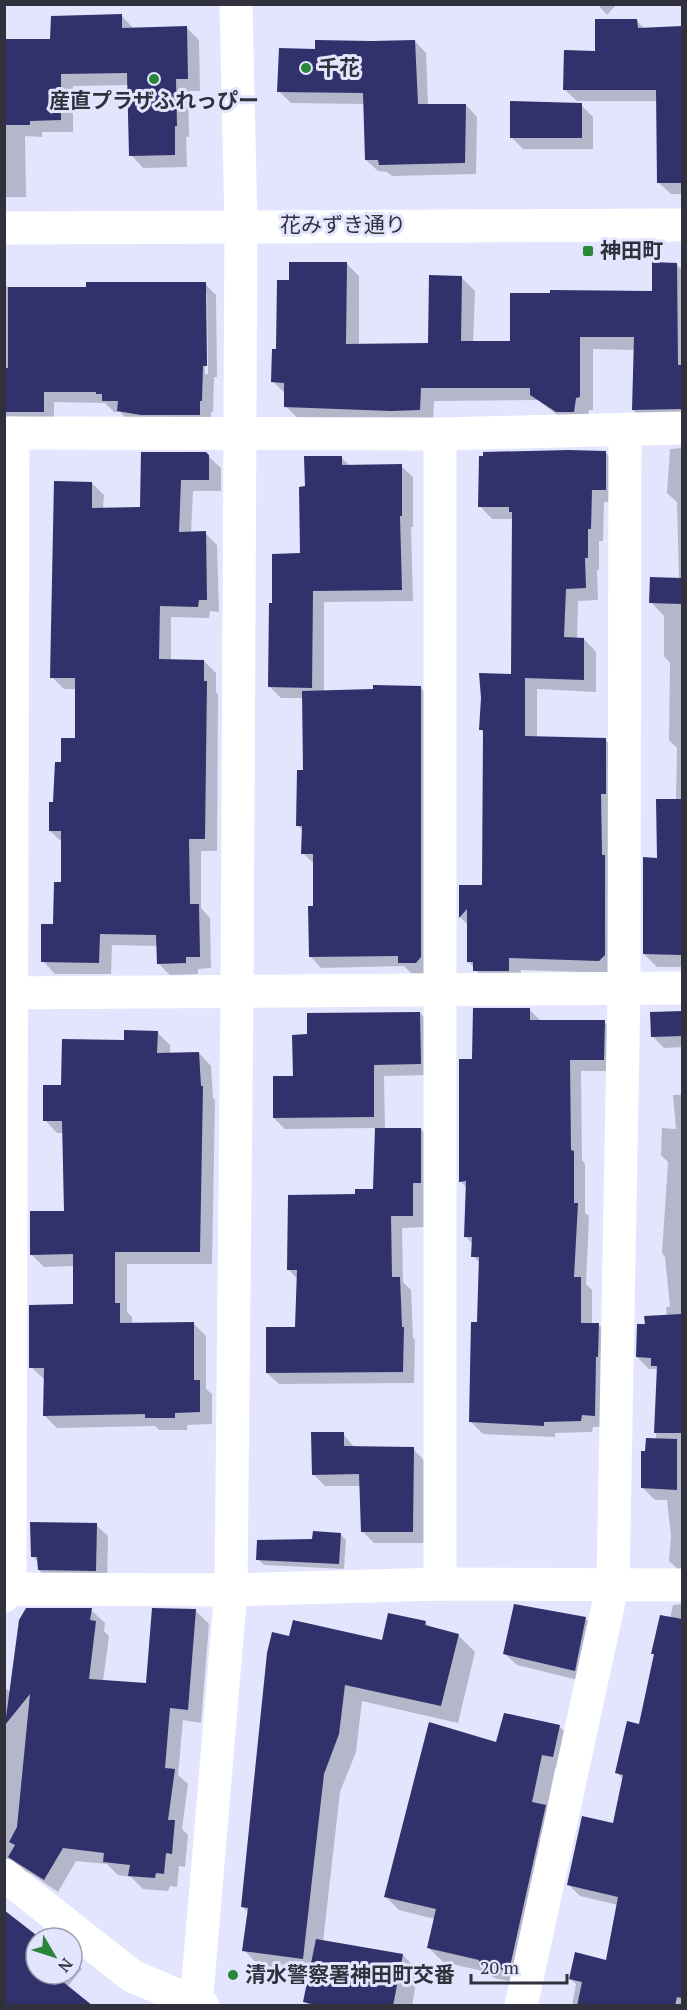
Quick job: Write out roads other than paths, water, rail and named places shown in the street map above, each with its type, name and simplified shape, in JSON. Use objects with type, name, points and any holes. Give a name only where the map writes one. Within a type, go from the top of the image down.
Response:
[{"type":"street","points":[[4,1875],[132,1976],[199,2005],[231,1590],[241,226],[237,4]]},
{"type":"street","name":"花みずき通り","points":[[4,228],[682,225]]},
{"type":"street","points":[[682,428],[440,434],[9,433],[7,1592],[231,1590],[440,1584],[682,1585]]},
{"type":"street","points":[[520,2006],[614,1583],[624,989],[625,429]]},
{"type":"street","points":[[440,434],[440,1584]]},
{"type":"street","points":[[8,993],[682,988]]},
{"type":"place","name":"千花","points":[[306,68]]},
{"type":"place","name":"産直プラザふれっぴー","points":[[154,79]]},
{"type":"place","name":"神田町","points":[[588,251]]},
{"type":"place","name":"清水警察署神田町交番","points":[[233,1975]]}]
